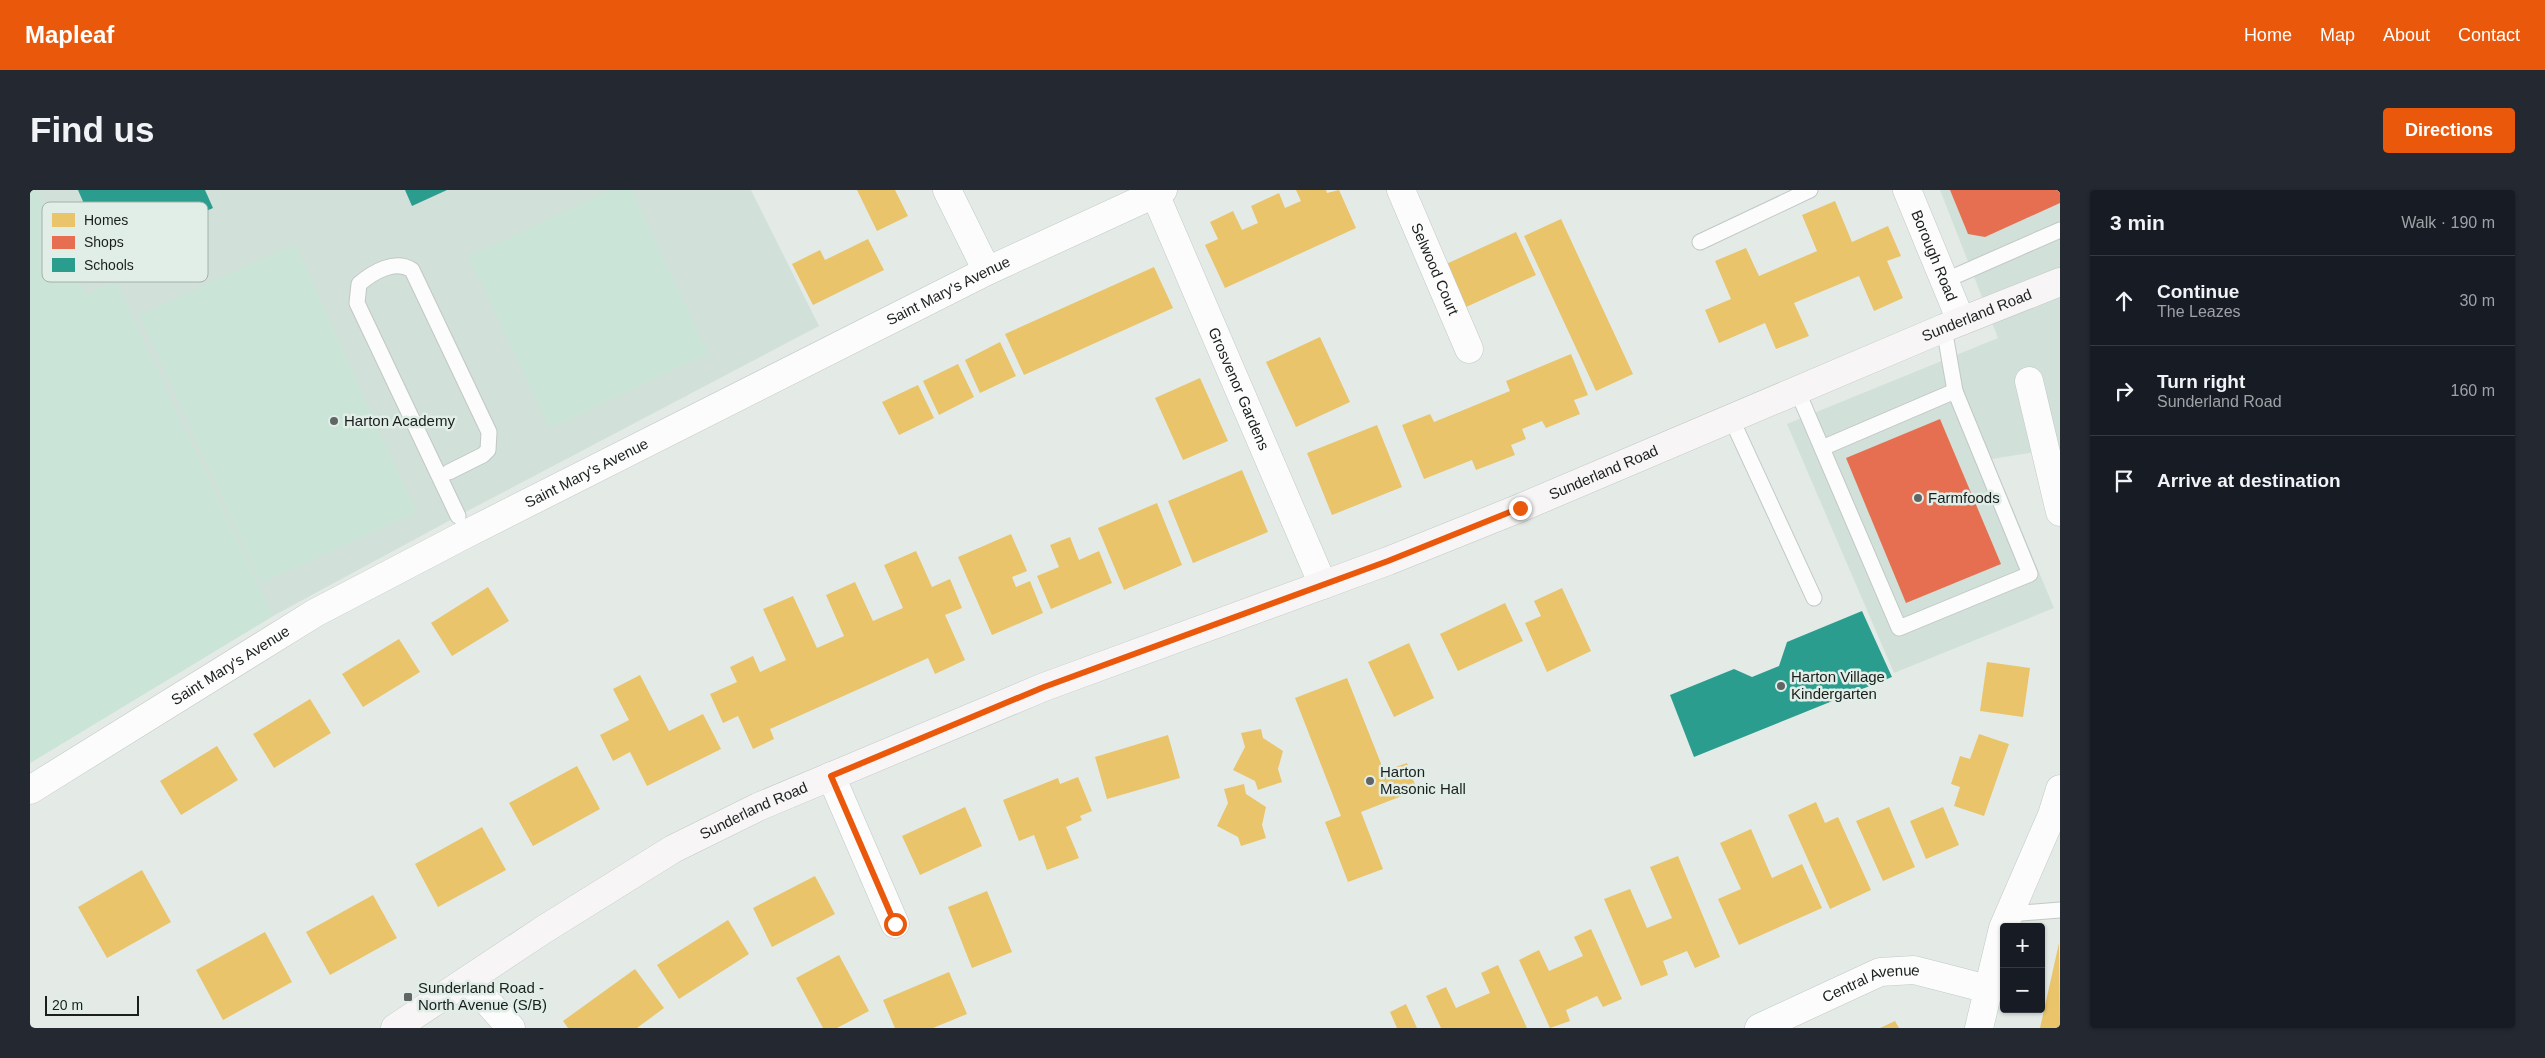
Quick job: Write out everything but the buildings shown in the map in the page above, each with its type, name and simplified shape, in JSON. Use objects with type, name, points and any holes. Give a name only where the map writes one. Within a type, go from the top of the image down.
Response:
[{"type":"street","points":[[947,190],[987,270]]},
{"type":"street","name":"Selwood Court","points":[[1401,190],[1469,349]]},
{"type":"street","name":"Borough Road","points":[[1907,190],[1944,281],[1952,325]]},
{"type":"street","name":"Saint Mary's Avenue","points":[[30,790],[462,525],[987,270],[1159,192]]},
{"type":"street","name":"Grosvenor Gardens","points":[[1159,192],[1323,585]]},
{"type":"street","name":"Sunderland Road","points":[[395,1028],[543,930],[673,849],[758,807],[1044,687],[1388,561],[1520,508],[1952,325],[2060,282]]},
{"type":"street","points":[[2029,381],[2060,512]]},
{"type":"street","points":[[831,776],[895,924]]},
{"type":"street","points":[[1979,1028],[2003,928],[2052,815],[2060,789]]},
{"type":"street","name":"Central Avenue","points":[[1759,1028],[1880,972],[1914,970],[1988,989]]},
{"type":"street","points":[[468,980],[511,1028]]},
{"type":"lane","points":[[1700,242],[1810,190]]},
{"type":"lane","points":[[1944,281],[2060,230]]},
{"type":"lane","points":[[449,472],[483,455],[488,450],[489,432],[412,270],[405,266],[396,265],[359,284],[358,303],[462,525]]},
{"type":"lane","points":[[1797,390],[1899,628],[2030,574],[1955,391],[1952,325]]},
{"type":"lane","points":[[1822,448],[1955,391]]},
{"type":"lane","points":[[1732,418],[1814,598]]},
{"type":"lane","points":[[2009,914],[2060,910]]},
{"type":"shaded area","name":"Harton Academy","points":[[30,190],[751,190],[819,326],[458,516],[273,616],[30,763]]},
{"type":"shaded area","points":[[1940,190],[2060,190],[2060,448],[1992,459],[2054,608],[1894,673],[1787,424],[1998,338]]},
{"type":"green space","points":[[30,190],[37,190],[43,202],[42,282],[80,282],[86,295],[116,282],[273,616],[30,763]]},
{"type":"green space","points":[[610,190],[631,190],[708,353],[550,428],[469,257]]},
{"type":"green space","points":[[295,244],[416,512],[261,583],[139,315]]},
{"type":"place","name":"Harton Academy","points":[[334,421]]},
{"type":"place","name":"Farmfoods","points":[[1918,498]]},
{"type":"place","name":"Harton Village Kindergarten","points":[[1781,686]]},
{"type":"place","name":"Harton Masonic Hall","points":[[1370,781]]},
{"type":"place","name":"Sunderland Road - North Avenue (S/B)","points":[[408,997]]},
{"type":"route","points":[[895,924],[831,776],[1044,687],[1388,561],[1520,508]]}]
